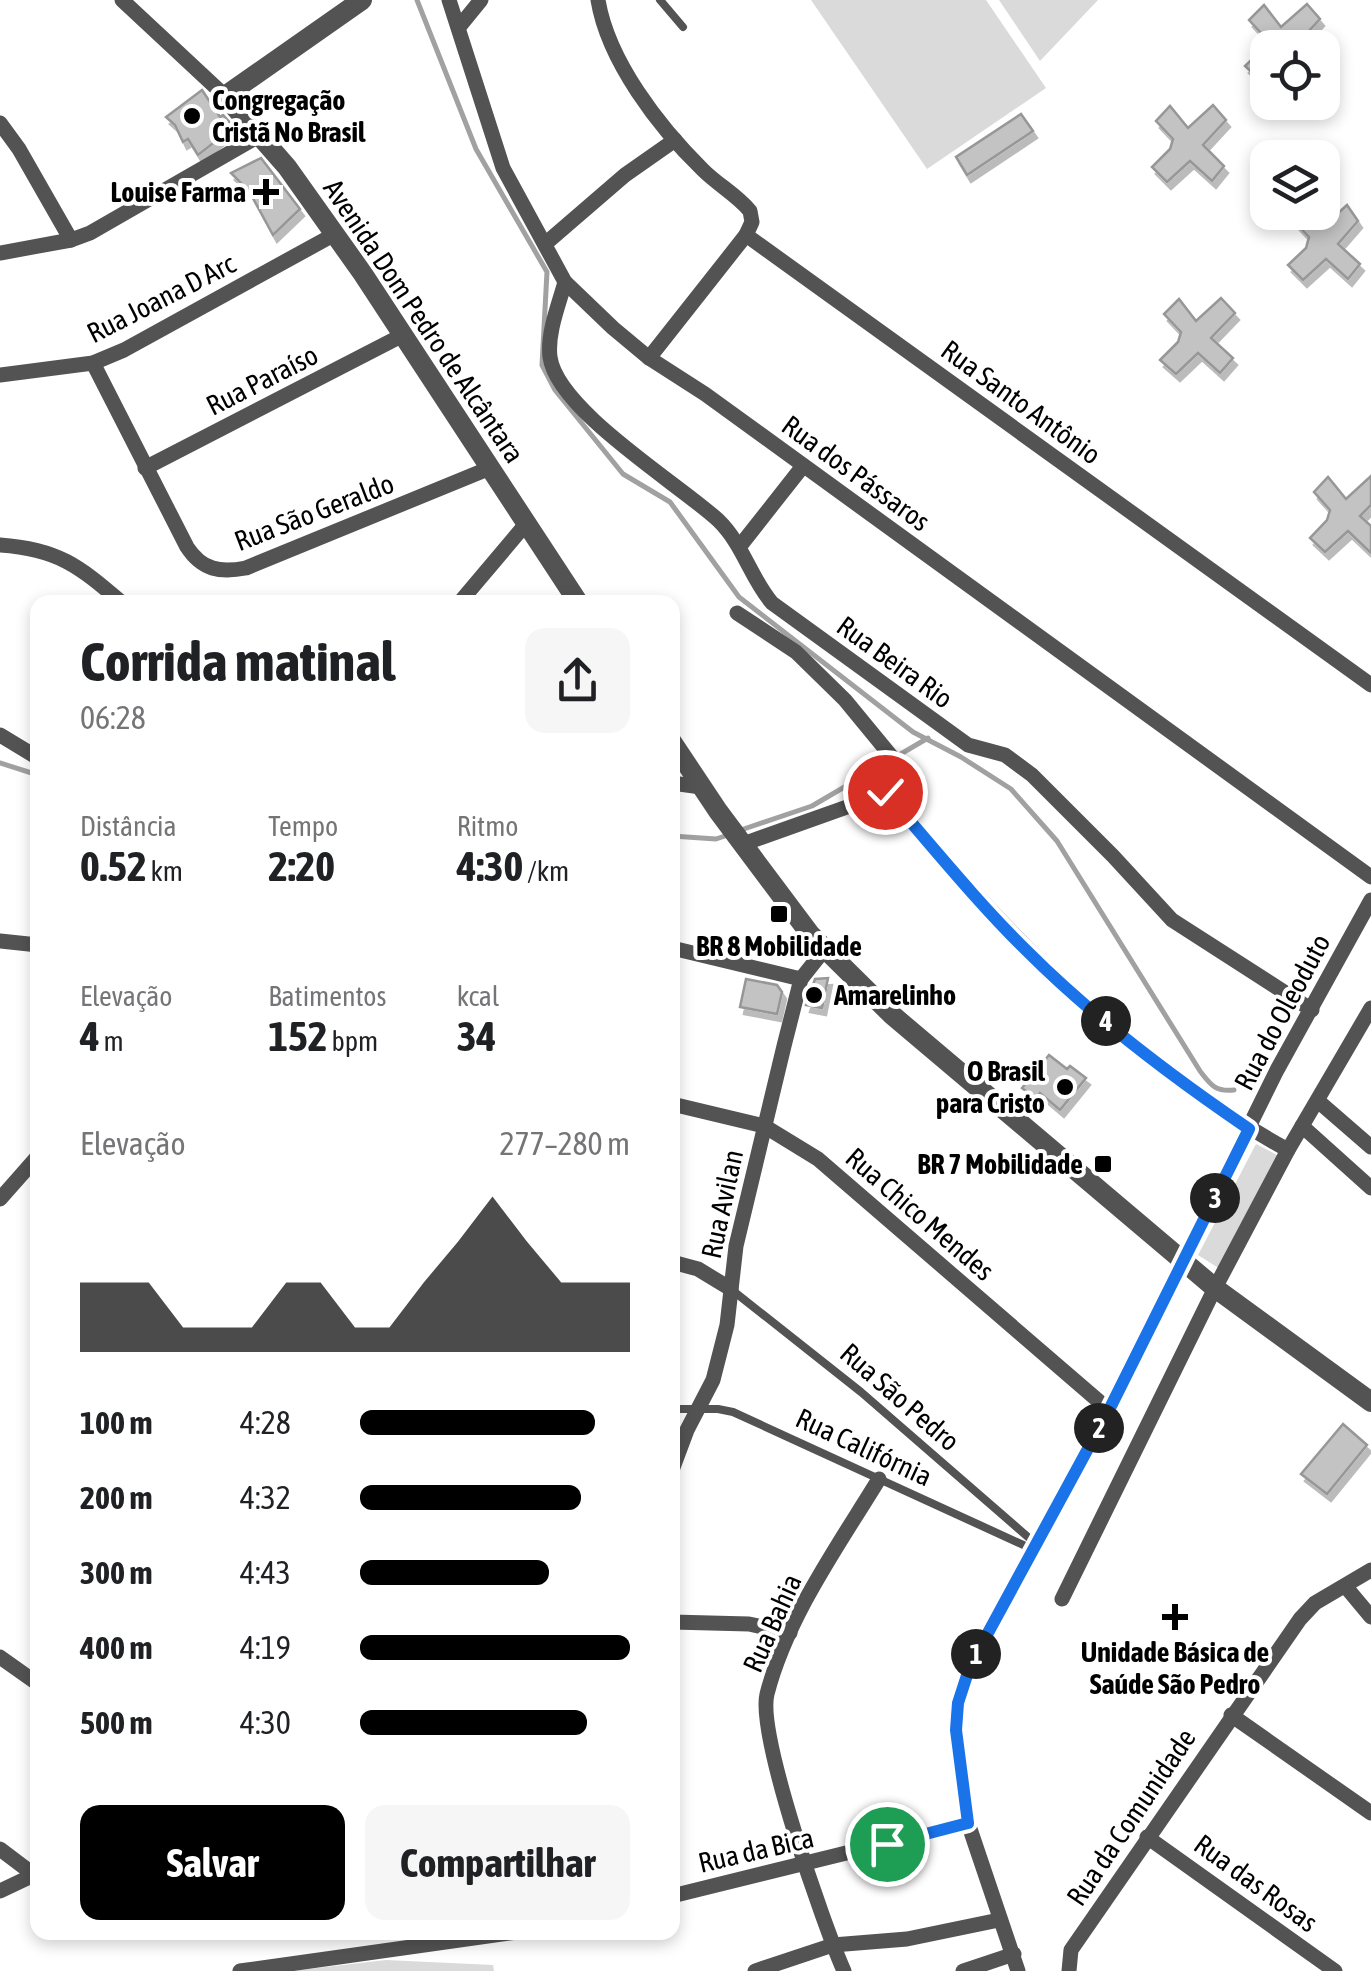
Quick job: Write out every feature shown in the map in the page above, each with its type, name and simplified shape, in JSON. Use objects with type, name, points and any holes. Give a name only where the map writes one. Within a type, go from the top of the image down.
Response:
[{"type":"street","name":"Avenida Dom Pedro de Alcântara","points":[[122,0],[225,96],[287,167],[573,595]]},
{"type":"street","points":[[225,96],[362,0]]},
{"type":"street","name":"Rua dos Pássaros","points":[[450,0],[503,168],[565,282],[612,328],[1371,878]]},
{"type":"street","points":[[459,27],[481,0]]},
{"type":"street","points":[[598,0],[606,32],[620,62],[676,140],[705,172],[750,211],[752,222],[746,235],[649,358]]},
{"type":"street","points":[[0,123],[71,240]]},
{"type":"street","points":[[0,253],[71,240],[259,136]]},
{"type":"street","points":[[545,244],[625,176],[676,140]]},
{"type":"street","name":"Rua Joana D Arc","points":[[0,375],[93,363],[124,350],[335,234]]},
{"type":"street","name":"Rua Santo Antônio","points":[[746,235],[1371,685]]},
{"type":"street","name":"Rua Beira Rio","points":[[565,282],[551,338],[550,358],[557,376],[631,454],[718,521],[740,546],[749,572],[772,603],[968,745],[1006,755],[1032,774],[1172,920],[1312,1010]]},
{"type":"street","name":"Rua Paraíso","points":[[145,468],[402,336]]},
{"type":"street","name":"Rua São Geraldo","points":[[93,363],[196,561],[211,569],[228,572],[246,568],[490,468]]},
{"type":"street","points":[[740,546],[803,466]]},
{"type":"street","points":[[466,595],[525,524]]},
{"type":"street","points":[[0,545],[61,556],[87,571],[112,595]]},
{"type":"street","points":[[737,613],[796,652],[845,700],[906,775],[885,792],[739,840]]},
{"type":"street","points":[[0,735],[30,753]]},
{"type":"street","points":[[680,754],[739,840],[824,950],[969,1083],[1215,1288],[1371,1402]]},
{"type":"street","points":[[680,784],[701,787]]},
{"type":"street","points":[[885,792],[970,892],[1029,953],[1169,1075],[1249,1129],[1288,1150]]},
{"type":"street","name":"Rua do Oleoduto","points":[[1016,1963],[968,1823],[956,1730],[958,1703],[970,1666],[1109,1410],[1249,1129],[1371,900]]},
{"type":"street","points":[[0,941],[30,944]]},
{"type":"street","points":[[680,950],[801,979]]},
{"type":"street","name":"Rua Avilan","points":[[680,1451],[714,1380],[736,1246],[801,979],[824,950]]},
{"type":"street","points":[[1062,1599],[1215,1288],[1288,1150],[1371,1008]]},
{"type":"street","points":[[1318,1101],[1371,1147]]},
{"type":"street","name":"Rua Chico Mendes","points":[[680,1106],[764,1126],[818,1159],[1109,1410]]},
{"type":"street","points":[[1302,1126],[1371,1188]]},
{"type":"street","points":[[0,1199],[30,1165]]},
{"type":"street","points":[[680,1264],[698,1269],[731,1289]]},
{"type":"street","name":"Rua Bahia","points":[[844,1971],[832,1945],[775,1761],[766,1698],[790,1633],[879,1479]]},
{"type":"street","name":"Rua da Comunidade","points":[[1069,1971],[1071,1950],[1300,1619],[1315,1603],[1371,1570]]},
{"type":"street","points":[[1346,1587],[1371,1618]]},
{"type":"street","points":[[680,1622],[748,1624],[790,1633]]},
{"type":"street","points":[[0,1657],[30,1678]]},
{"type":"street","points":[[1231,1715],[1371,1813]]},
{"type":"street","name":"Rua da Bica","points":[[680,1894],[968,1823]]},
{"type":"street","name":"Rua das Rosas","points":[[1147,1838],[1334,1971]]},
{"type":"street","points":[[0,1850],[30,1870]]},
{"type":"street","points":[[0,1890],[30,1875]]},
{"type":"street","points":[[755,1971],[832,1945],[907,1939],[1000,1920]]},
{"type":"street","points":[[244,1971],[461,1940]]},
{"type":"street","points":[[963,1971],[1016,1963]]},
{"type":"lane","points":[[660,0],[683,27]]},
{"type":"lane","name":"Rua São Pedro","points":[[731,1289],[861,1392],[1034,1546]]},
{"type":"lane","name":"Rua Califórnia","points":[[680,1409],[733,1412],[1034,1546]]},
{"type":"shaded area","points":[[811,0],[986,0],[1046,88],[927,169]]},
{"type":"shaded area","points":[[999,0],[1098,0],[1040,61]]},
{"type":"shaded area","points":[[1256,1144],[1279,1156],[1220,1269],[1198,1255]]},
{"type":"shaded area","points":[[386,1960],[493,1965],[494,1971],[291,1971]]},
{"type":"building","points":[[1307,4],[1320,19],[1310,30],[1258,30],[1249,20],[1264,5],[1281,27]]},
{"type":"building","name":"Congregação Cristã No Brasil","points":[[202,90],[220,117],[223,115],[234,127],[198,155],[188,139],[183,142],[166,117]]},
{"type":"building","points":[[1213,105],[1226,120],[1203,145],[1224,166],[1212,181],[1190,161],[1167,182],[1152,167],[1170,149],[1173,139],[1156,121],[1170,106],[1188,128]]},
{"type":"building","points":[[1021,114],[1033,131],[967,175],[956,157]]},
{"type":"building","points":[[261,158],[300,209],[273,235],[249,191],[231,173]]},
{"type":"building","points":[[1347,205],[1358,221],[1338,244],[1360,264],[1348,279],[1326,259],[1303,280],[1288,265],[1306,248],[1309,237],[1302,230],[1340,230],[1340,211]]},
{"type":"building","points":[[1221,298],[1235,313],[1211,338],[1233,358],[1220,373],[1198,353],[1176,374],[1160,360],[1178,342],[1181,332],[1164,314],[1179,299],[1196,321]]},
{"type":"building","points":[[1371,476],[1371,505],[1360,516],[1371,526],[1371,553],[1348,531],[1325,552],[1310,538],[1327,520],[1330,510],[1314,492],[1328,477],[1346,499]]},
{"type":"building","name":"Amarelinho","points":[[828,978],[822,1008],[806,1005],[815,979]]},
{"type":"building","points":[[746,979],[777,985],[782,992],[777,1014],[740,1007]]},
{"type":"building","points":[[1049,1055],[1086,1078],[1060,1110],[1040,1093],[1036,1099],[1022,1088]]},
{"type":"building","points":[[1343,1424],[1367,1445],[1327,1494],[1301,1474]]},
{"type":"waterway","points":[[417,0],[476,149],[547,272],[542,365],[555,390],[623,474],[670,502],[739,597],[913,732],[1011,789],[1057,841],[1200,1071],[1214,1086],[1234,1090]]},
{"type":"waterway","points":[[738,831],[812,806],[928,738]]},
{"type":"waterway","points":[[0,763],[30,772]]},
{"type":"waterway","points":[[680,837],[716,839],[728,835]]},
{"type":"place","name":"Congregação Cristã No Brasil","points":[[192,116]]},
{"type":"place","name":"Louise Farma","points":[[266,192]]},
{"type":"place","name":"BR 8 Mobilidade","points":[[779,914]]},
{"type":"place","name":"Amarelinho","points":[[814,995]]},
{"type":"place","name":"O Brasil para Cristo","points":[[1065,1087]]},
{"type":"place","name":"BR 7 Mobilidade","points":[[1103,1164]]},
{"type":"place","name":"Unidade Básica de Saúde São Pedro","points":[[1175,1617]]},
{"type":"route","points":[[885,792],[970,892],[1029,953],[1169,1075],[1249,1129],[1109,1410],[970,1666],[958,1703],[956,1730],[968,1823],[887,1844]]}]
